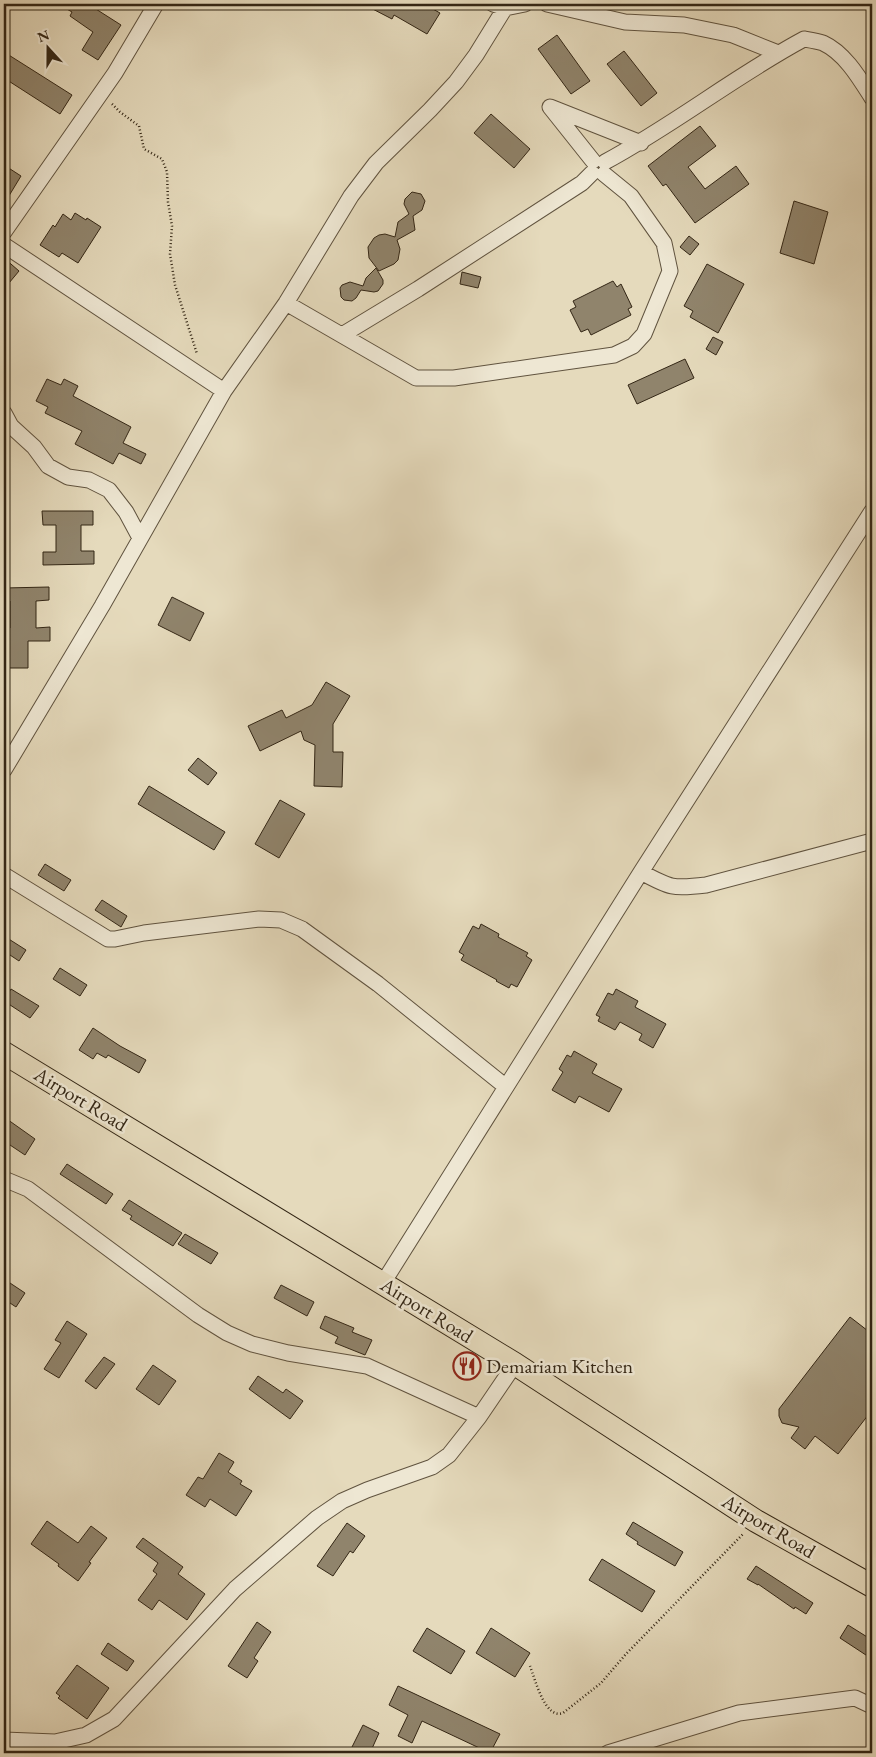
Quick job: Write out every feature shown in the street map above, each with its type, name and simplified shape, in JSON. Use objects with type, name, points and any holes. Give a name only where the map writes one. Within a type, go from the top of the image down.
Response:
[{"type":"highway","name":"Airport Road","points":[[4,1053],[515,1364],[756,1520],[872,1586]]},
{"type":"street","points":[[4,232],[115,73],[156,4]]},
{"type":"street","points":[[4,770],[102,606],[224,391],[286,303],[351,196],[376,162],[456,82],[476,55],[502,5],[525,4]]},
{"type":"street","points":[[547,4],[625,22],[684,25],[733,35],[778,53]]},
{"type":"street","points":[[342,335],[418,289],[582,183],[599,168],[641,143],[778,53],[804,39],[823,44],[835,51],[850,67],[872,98]]},
{"type":"street","points":[[286,303],[416,378],[454,378],[614,355],[633,346],[644,334],[670,271],[668,255],[664,243],[631,196],[599,168],[550,107],[641,143]]},
{"type":"street","points":[[4,245],[224,391]]},
{"type":"street","points":[[4,413],[11,426],[34,447],[48,466],[68,477],[89,480],[109,490],[126,512],[140,538]]},
{"type":"street","points":[[383,1283],[641,872],[872,511]]},
{"type":"street","points":[[641,872],[668,887],[684,888],[706,885],[872,841]]},
{"type":"street","points":[[4,875],[108,939],[259,919],[281,920],[302,929],[415,1013],[506,1087]]},
{"type":"street","points":[[4,1179],[28,1189],[198,1315],[227,1333],[252,1344],[367,1366],[478,1417]]},
{"type":"street","points":[[4,1740],[55,1742],[86,1734],[114,1718],[235,1589],[317,1518],[342,1501],[432,1468],[449,1456],[515,1364]]},
{"type":"street","points":[[608,1753],[739,1713],[855,1698],[872,1706]]},
{"type":"path","points":[[101,92],[120,112],[139,126],[144,149],[162,159],[167,172],[168,202],[172,226],[170,254],[175,285],[205,379]]},
{"type":"path","points":[[530,1666],[543,1701],[548,1709],[553,1714],[563,1713],[601,1683],[632,1648],[756,1520]]},
{"type":"building","points":[[58,4],[88,4],[121,25],[98,60],[82,50],[93,32],[70,16],[72,12]]},
{"type":"building","points":[[363,4],[424,4],[440,13],[427,34],[394,15],[392,19]]},
{"type":"building","points":[[557,35],[590,81],[571,94],[538,49]]},
{"type":"building","points":[[624,51],[657,93],[641,106],[607,64]]},
{"type":"building","points":[[4,52],[72,95],[60,114],[4,78]]},
{"type":"building","points":[[491,114],[530,149],[514,168],[474,133]]},
{"type":"building","points":[[700,126],[716,146],[688,167],[705,189],[736,166],[749,184],[695,223],[666,184],[663,186],[648,166]]},
{"type":"building","points":[[4,165],[21,176],[4,204]]},
{"type":"building","points":[[412,192],[421,194],[425,201],[422,210],[413,216],[415,230],[397,240],[400,249],[398,260],[379,271],[369,258],[368,247],[374,238],[379,235],[385,234],[395,237],[398,222],[409,214],[404,204],[405,199]]},
{"type":"building","points":[[794,201],[828,212],[814,264],[780,253]]},
{"type":"building","points":[[75,213],[101,227],[78,263],[62,253],[59,257],[40,245],[63,214],[71,220]]},
{"type":"building","points":[[689,236],[699,244],[690,255],[680,247]]},
{"type":"building","points":[[4,258],[19,271],[4,289]]},
{"type":"building","points":[[707,264],[744,284],[718,333],[690,317],[693,311],[684,306]]},
{"type":"building","points":[[376,268],[383,280],[383,284],[378,291],[361,290],[352,301],[344,300],[341,297],[340,288],[342,285],[350,282],[363,286],[366,278]]},
{"type":"building","points":[[462,272],[481,277],[478,288],[460,284]]},
{"type":"building","points":[[613,281],[617,287],[621,284],[632,307],[628,309],[631,315],[591,335],[588,329],[581,332],[570,310],[576,307],[573,301]]},
{"type":"building","points":[[713,337],[723,342],[716,355],[706,349]]},
{"type":"building","points":[[685,359],[694,378],[637,404],[628,385]]},
{"type":"building","points":[[47,379],[61,385],[64,379],[78,386],[73,396],[131,427],[123,443],[146,454],[141,464],[119,453],[113,464],[75,444],[82,431],[45,413],[48,407],[36,401]]},
{"type":"building","points":[[42,511],[93,511],[93,525],[81,525],[81,551],[94,551],[94,564],[43,565],[43,552],[56,552],[56,525],[43,525]]},
{"type":"building","points":[[49,587],[49,600],[36,601],[36,628],[50,627],[50,641],[28,641],[28,668],[4,668],[4,628],[10,628],[10,601],[4,601],[4,588]]},
{"type":"building","points":[[172,597],[204,613],[190,641],[158,625]]},
{"type":"building","points":[[326,682],[350,696],[333,724],[333,752],[343,752],[342,787],[314,786],[315,745],[304,740],[301,731],[260,751],[248,726],[282,710],[286,718],[312,705]]},
{"type":"building","points":[[198,758],[217,773],[208,785],[188,770]]},
{"type":"building","points":[[149,786],[225,832],[214,850],[138,804]]},
{"type":"building","points":[[280,800],[305,814],[279,858],[255,844]]},
{"type":"building","points":[[45,864],[71,880],[64,891],[38,875]]},
{"type":"building","points":[[102,900],[127,916],[121,927],[95,910]]},
{"type":"building","points":[[481,924],[499,934],[498,937],[528,953],[526,956],[532,960],[517,987],[511,984],[509,988],[461,960],[464,955],[459,952],[473,926],[479,929]]},
{"type":"building","points":[[4,936],[26,950],[19,961],[4,951]]},
{"type":"building","points":[[60,968],[87,985],[80,996],[53,979]]},
{"type":"building","points":[[11,989],[39,1006],[30,1018],[4,1001]]},
{"type":"building","points":[[616,989],[638,1001],[635,1007],[666,1024],[653,1048],[639,1040],[642,1034],[620,1022],[615,1030],[598,1021],[600,1017],[596,1015],[608,993],[613,995]]},
{"type":"building","points":[[93,1028],[146,1060],[139,1073],[108,1055],[106,1058],[97,1053],[93,1059],[79,1050]]},
{"type":"building","points":[[574,1051],[597,1064],[592,1073],[622,1089],[609,1112],[579,1096],[575,1103],[552,1090],[563,1072],[559,1069],[567,1055],[571,1057]]},
{"type":"building","points":[[4,1117],[35,1139],[25,1155],[4,1141]]},
{"type":"building","points":[[67,1164],[113,1194],[106,1204],[60,1174]]},
{"type":"building","points":[[129,1200],[182,1233],[173,1246],[130,1219],[132,1216],[122,1210]]},
{"type":"building","points":[[185,1234],[218,1253],[211,1264],[178,1244]]},
{"type":"building","points":[[4,1279],[25,1293],[16,1307],[4,1299]]},
{"type":"building","points":[[281,1285],[314,1302],[307,1316],[274,1298]]},
{"type":"building","points":[[325,1316],[354,1328],[352,1332],[372,1340],[365,1355],[335,1343],[338,1337],[320,1328]]},
{"type":"building","points":[[850,1317],[872,1334],[872,1410],[838,1454],[815,1436],[805,1449],[791,1438],[799,1427],[782,1423],[779,1409]]},
{"type":"building","points":[[67,1321],[87,1334],[59,1378],[44,1369],[61,1343],[55,1340]]},
{"type":"building","points":[[104,1357],[115,1364],[96,1389],[85,1381]]},
{"type":"building","points":[[153,1365],[176,1381],[159,1405],[136,1389]]},
{"type":"building","points":[[258,1376],[283,1393],[286,1389],[303,1401],[290,1419],[249,1389]]},
{"type":"building","points":[[219,1453],[234,1462],[228,1472],[242,1481],[240,1484],[252,1491],[236,1516],[210,1499],[205,1507],[186,1495],[198,1477],[203,1479]]},
{"type":"building","points":[[47,1521],[78,1543],[91,1526],[107,1538],[89,1562],[91,1563],[78,1581],[58,1566],[59,1564],[31,1544]]},
{"type":"building","points":[[633,1522],[683,1552],[675,1566],[637,1544],[638,1542],[626,1534]]},
{"type":"building","points":[[347,1523],[365,1536],[353,1553],[350,1551],[333,1576],[317,1566]]},
{"type":"building","points":[[143,1538],[183,1567],[178,1574],[205,1594],[187,1620],[159,1600],[152,1610],[138,1600],[157,1574],[153,1571],[158,1563],[136,1547]]},
{"type":"building","points":[[602,1559],[655,1591],[642,1612],[589,1580]]},
{"type":"building","points":[[756,1566],[813,1603],[806,1614],[795,1607],[794,1609],[758,1584],[747,1579]]},
{"type":"building","points":[[257,1622],[271,1632],[254,1658],[258,1661],[247,1678],[228,1666]]},
{"type":"building","points":[[848,1625],[872,1640],[872,1659],[840,1638]]},
{"type":"building","points":[[427,1628],[465,1651],[451,1674],[413,1651]]},
{"type":"building","points":[[491,1628],[530,1653],[515,1677],[476,1653]]},
{"type":"building","points":[[108,1643],[134,1661],[127,1671],[101,1654]]},
{"type":"building","points":[[77,1665],[109,1688],[87,1719],[58,1698],[60,1696],[56,1693]]},
{"type":"building","points":[[398,1686],[500,1734],[490,1753],[422,1721],[412,1743],[398,1736],[408,1715],[389,1705]]},
{"type":"building","points":[[363,1725],[379,1733],[370,1753],[349,1753]]},
{"type":"place","name":"Demariam Kitchen","points":[[467,1366]]}]
